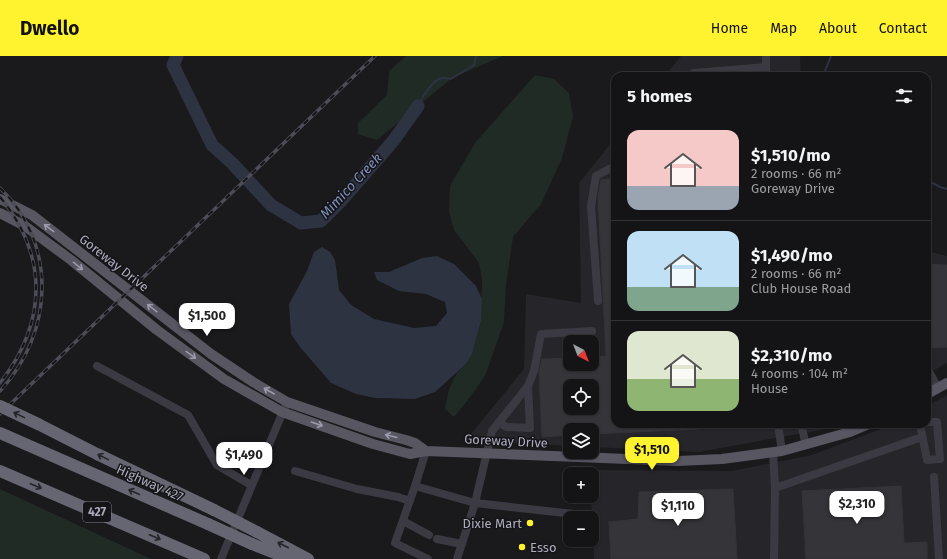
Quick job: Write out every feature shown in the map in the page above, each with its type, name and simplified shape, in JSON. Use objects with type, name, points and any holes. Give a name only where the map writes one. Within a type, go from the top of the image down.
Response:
[{"type":"highway","points":[[0,406],[104,458],[214,510],[308,559]]},
{"type":"highway","name":"Highway 427","points":[[0,433],[252,544],[290,559]]},
{"type":"highway","name":"427","points":[[0,471],[199,556]]},
{"type":"main road","name":"Goreway Drive","points":[[0,198],[32,215],[211,354],[253,382],[287,402],[375,432],[415,443],[426,451]]},
{"type":"main road","name":"Goreway Drive","points":[[0,213],[25,226],[71,260],[157,330],[224,379],[282,412],[373,444],[410,454],[426,451],[678,461],[722,459],[778,452],[860,428]]},
{"type":"main road","points":[[931,392],[942,385]]},
{"type":"street","points":[[766,56],[766,72]]},
{"type":"street","points":[[706,72],[766,67]]},
{"type":"street","points":[[598,301],[592,206],[596,176],[611,168]]},
{"type":"street","points":[[457,559],[475,503],[492,431],[528,386],[534,371],[542,334],[592,331]]},
{"type":"street","points":[[96,366],[188,414],[217,464],[251,486]]},
{"type":"street","points":[[931,373],[942,385]]},
{"type":"street","points":[[499,422],[506,427],[530,428],[528,386]]},
{"type":"street","points":[[221,559],[287,402]]},
{"type":"street","points":[[921,428],[927,460],[940,459],[937,422],[931,422]]},
{"type":"street","points":[[774,559],[778,428]]},
{"type":"street","points":[[802,428],[806,445]]},
{"type":"street","points":[[775,488],[922,437]]},
{"type":"street","points":[[426,451],[395,543],[428,559]]},
{"type":"street","points":[[295,471],[357,489],[398,497],[410,501]]},
{"type":"street","points":[[934,477],[939,559]]},
{"type":"street","points":[[415,486],[475,503],[563,513]]},
{"type":"street","points":[[403,521],[433,537],[462,544]]},
{"type":"shaded area","points":[[406,56],[503,56],[452,78],[377,140],[358,134],[358,123],[387,95],[389,71]]},
{"type":"shaded area","points":[[681,56],[800,56],[801,72],[668,72]]},
{"type":"shaded area","points":[[535,75],[554,79],[569,93],[573,117],[562,158],[541,204],[513,237],[506,285],[504,322],[485,376],[454,417],[445,409],[449,389],[457,373],[466,364],[472,354],[481,321],[482,279],[479,263],[454,230],[449,211],[450,186],[475,143]]},
{"type":"shaded area","points":[[611,143],[611,428],[828,428],[699,452],[599,447],[599,423],[563,423],[563,446],[466,440],[524,369],[526,294],[581,303],[579,183]]},
{"type":"shaded area","points":[[931,252],[947,256],[947,363],[931,372]]},
{"type":"shaded area","points":[[947,395],[947,559],[594,559],[593,547],[599,547],[599,511],[592,511],[591,503],[599,503],[599,470],[732,471],[812,455],[883,428],[931,428],[931,404]]},
{"type":"shaded area","points":[[0,489],[151,559],[0,559]]},
{"type":"water","points":[[322,247],[330,252],[335,260],[339,290],[351,305],[374,319],[414,328],[436,326],[447,313],[445,302],[426,294],[399,291],[377,280],[374,272],[389,272],[422,258],[437,256],[454,264],[476,286],[482,299],[481,321],[472,354],[466,364],[435,392],[415,399],[375,398],[356,394],[331,383],[300,347],[291,334],[289,304],[307,271],[314,252]]},
{"type":"building","points":[[611,179],[611,428],[699,429],[599,434],[599,423],[563,423],[563,436],[542,437],[539,372],[542,359],[563,358],[563,371],[599,371],[599,356],[606,356],[598,196],[601,180]]},
{"type":"building","points":[[931,264],[947,265],[947,347],[931,348]]},
{"type":"building","points":[[901,486],[904,543],[927,542],[927,559],[806,559],[802,491]]},
{"type":"building","points":[[733,489],[737,559],[611,559],[609,522],[638,519],[639,492]]},
{"type":"waterway","name":"Mimico Creek","points":[[177,56],[173,65],[212,145],[232,163],[271,205],[301,223],[321,221],[341,201],[394,140],[418,106]]},
{"type":"waterway","name":"Mimico Creek","points":[[418,106],[436,80],[440,78],[451,79],[474,65],[476,56]]},
{"type":"waterway","points":[[825,72],[831,56]]},
{"type":"waterway","points":[[931,182],[947,189]]},
{"type":"railway","points":[[0,414],[375,56]]},
{"type":"railway","points":[[0,188],[19,210],[32,235],[40,262],[42,289],[39,316],[31,343],[18,368],[0,391]]},
{"type":"railway","points":[[0,197],[16,219],[27,243],[34,266],[36,290],[34,313],[27,337],[16,360],[0,383]]},
{"type":"place","name":"Dixie Mart","points":[[530,523]]},
{"type":"place","name":"Esso","points":[[522,547]]}]
